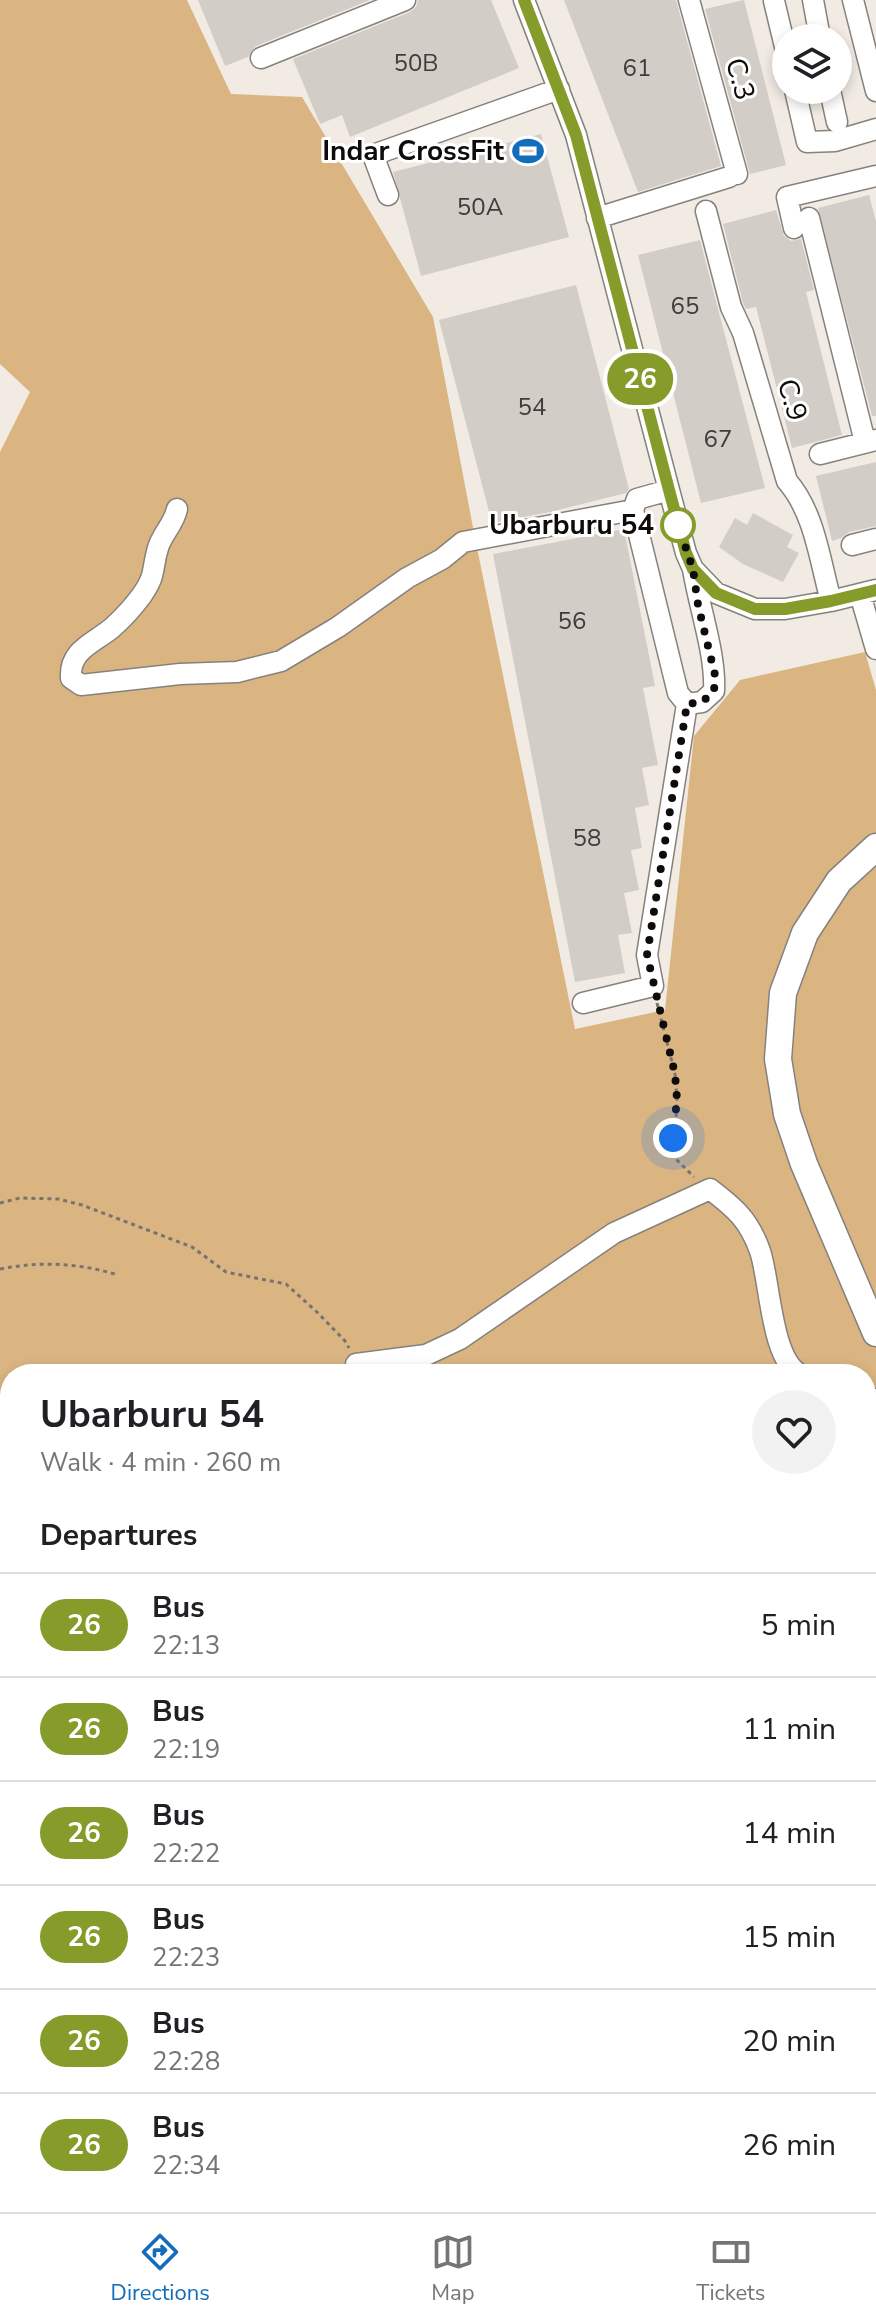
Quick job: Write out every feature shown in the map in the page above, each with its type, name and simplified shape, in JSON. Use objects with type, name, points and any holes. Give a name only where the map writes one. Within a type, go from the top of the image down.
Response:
[{"type":"main road","points":[[876,847],[839,881],[805,933],[783,993],[778,1059],[787,1114],[804,1164],[876,1333]]},
{"type":"street","points":[[261,58],[405,0]]},
{"type":"street","points":[[524,0],[576,135],[669,490],[693,569],[698,605],[715,675],[714,691],[702,702],[687,704]]},
{"type":"street","name":"C.3","points":[[597,218],[733,175],[689,0]]},
{"type":"street","points":[[813,0],[817,24]]},
{"type":"street","points":[[853,0],[876,91]]},
{"type":"street","points":[[774,1],[780,24]]},
{"type":"street","points":[[388,195],[373,155],[559,89]]},
{"type":"street","points":[[798,104],[807,142],[835,141],[876,129]]},
{"type":"street","points":[[833,104],[837,122]]},
{"type":"street","points":[[820,454],[871,441],[801,223],[787,197],[876,176]]},
{"type":"street","name":"C.9","points":[[706,211],[731,307],[743,333],[787,481],[799,494],[807,514],[831,601]]},
{"type":"street","points":[[583,1003],[653,986],[647,955],[687,704],[678,693],[633,510],[637,499],[669,490]]},
{"type":"street","points":[[177,509],[175,519],[158,547],[154,576],[139,599],[111,628],[83,646],[70,666],[71,678],[81,685],[151,676],[237,672],[281,661],[338,627],[407,578],[442,559],[463,542],[633,510]]},
{"type":"street","points":[[852,545],[876,539]]},
{"type":"street","points":[[693,569],[716,593],[755,609],[785,609],[868,592],[876,649]]},
{"type":"street","points":[[356,1364],[426,1355],[460,1339],[614,1233],[710,1189],[739,1211],[760,1251],[781,1349],[789,1364]]},
{"type":"path","points":[[653,986],[675,1074],[674,1157],[710,1189]]},
{"type":"path","points":[[0,1203],[20,1198],[58,1199],[82,1205],[192,1247],[226,1272],[286,1284],[345,1341],[356,1364]]},
{"type":"path","points":[[0,1269],[41,1263],[86,1265],[118,1275]]},
{"type":"shaded area","points":[[0,0],[187,0],[231,94],[302,97],[433,317],[575,1029],[665,1010],[694,736],[740,680],[865,652],[876,690],[876,1364],[0,1364],[0,452],[30,392],[0,364]]},
{"type":"building","points":[[198,0],[370,0],[256,46],[248,57],[225,66]]},
{"type":"building","points":[[418,0],[491,0],[519,68],[350,137],[342,115],[320,124],[293,59],[410,12]]},
{"type":"building","points":[[564,0],[676,0],[721,166],[638,192]]},
{"type":"building","points":[[744,0],[786,165],[750,174],[705,9]]},
{"type":"building","points":[[541,134],[569,237],[421,276],[393,172]]},
{"type":"building","points":[[869,195],[876,221],[876,416],[872,416],[818,208]]},
{"type":"building","points":[[776,210],[784,236],[791,241],[801,239],[814,290],[806,292],[842,435],[792,448],[756,307],[746,309],[743,303],[723,224]]},
{"type":"building","points":[[700,240],[765,488],[701,503],[638,255]]},
{"type":"building","points":[[576,285],[629,489],[626,493],[550,512],[492,523],[439,320]]},
{"type":"building","points":[[876,462],[876,526],[849,532],[832,541],[816,476]]},
{"type":"building","points":[[753,513],[793,535],[787,547],[799,553],[783,582],[743,564],[719,547],[735,518],[747,525]]},
{"type":"building","points":[[624,529],[655,686],[643,688],[658,765],[642,768],[649,805],[635,808],[642,848],[631,850],[639,890],[624,893],[632,933],[618,935],[625,973],[575,982],[493,554]]},
{"type":"bus line","name":"26","points":[[524,0],[576,135],[669,490],[693,569],[716,593],[755,609],[785,609],[876,590]]},
{"type":"place","name":"Indar CrossFit","points":[[528,151]]},
{"type":"place","name":"Ubarburu 54","points":[[678,525]]},
{"type":"route","points":[[673,1138],[677,1099],[675,1074],[647,955],[687,704],[702,702],[714,691],[715,675],[698,605],[693,569],[678,525]]}]
